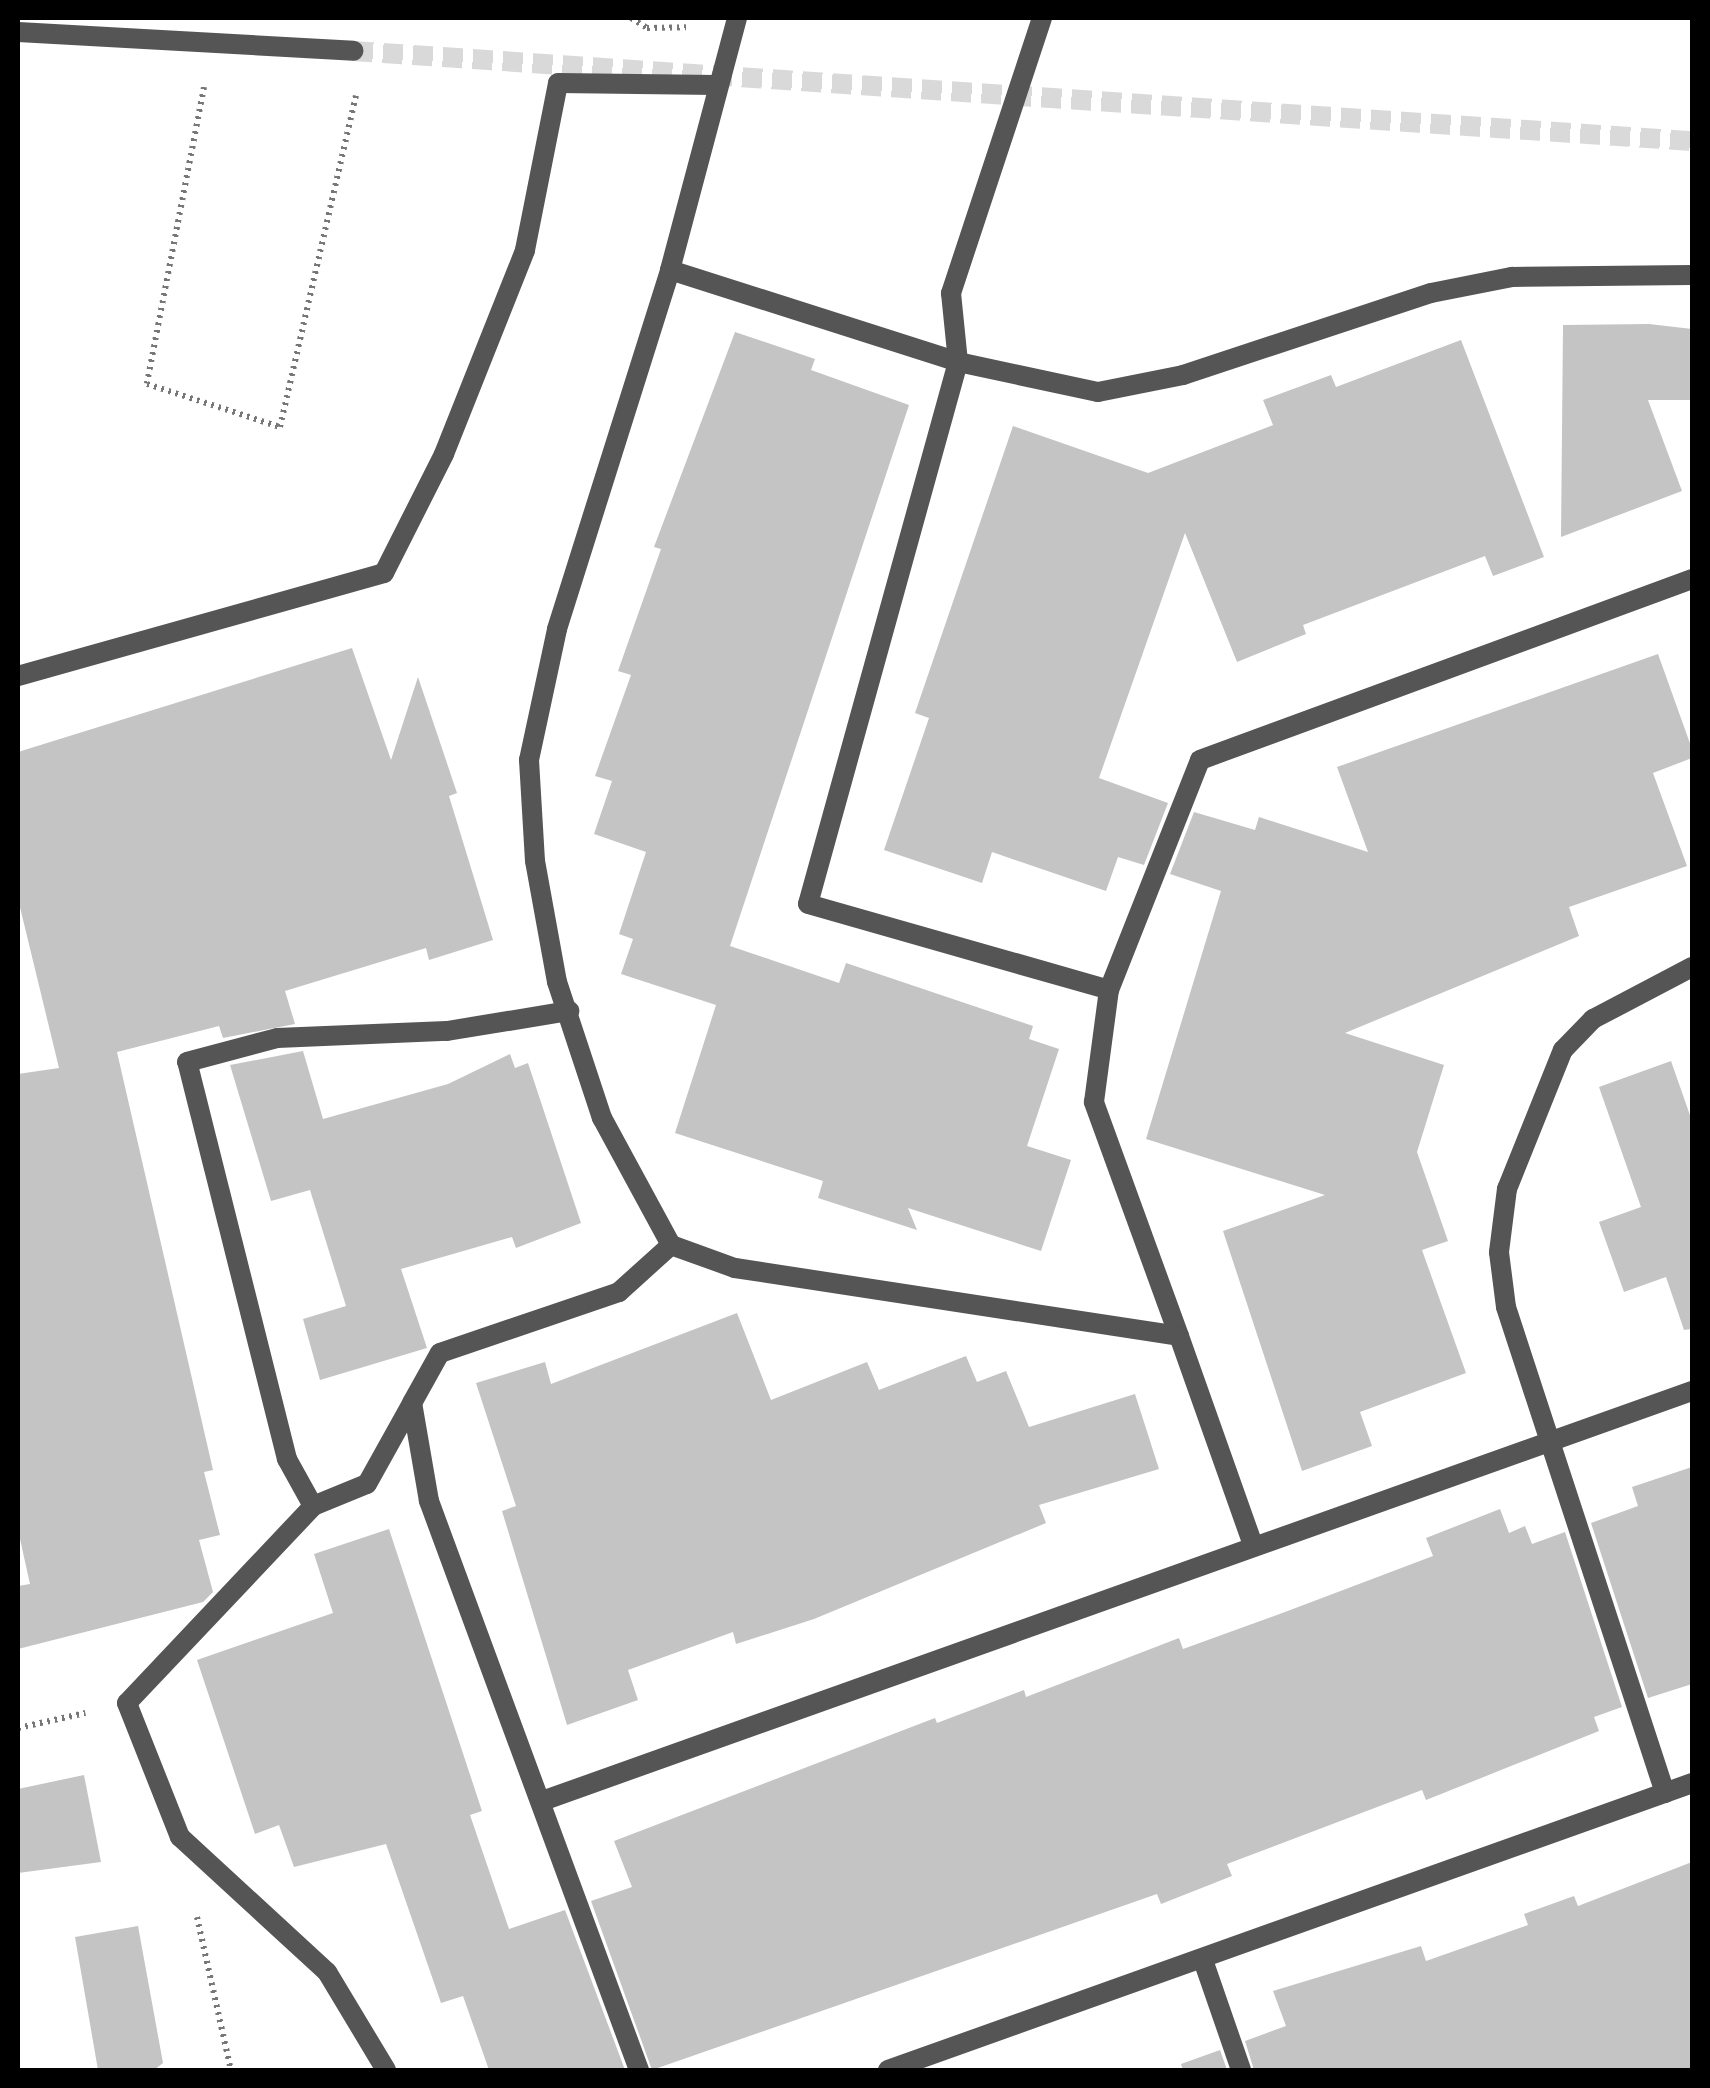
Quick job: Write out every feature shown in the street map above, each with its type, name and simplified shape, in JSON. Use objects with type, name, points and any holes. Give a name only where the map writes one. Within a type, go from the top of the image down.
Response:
[{"type":"street","points":[[737,18],[716,85],[670,270],[557,629],[528,760],[535,860],[569,1012],[602,1118],[672,1245],[736,1268],[1179,1336]]},
{"type":"street","points":[[1042,18],[952,293],[958,362],[808,904],[1109,990]]},
{"type":"street","points":[[18,32],[213,37],[353,50]]},
{"type":"street","points":[[18,676],[384,573],[444,454],[525,250],[558,83],[716,85]]},
{"type":"street","points":[[670,270],[958,362],[1098,392],[1183,376],[1431,293],[1512,277],[1692,275]]},
{"type":"street","points":[[1252,1542],[1094,1102],[1109,990],[1200,760],[1692,579]]},
{"type":"street","points":[[1665,1792],[1506,1307],[1498,1252],[1507,1188],[1563,1050],[1592,1018],[1692,967]]},
{"type":"street","points":[[312,1506],[287,1459],[187,1062],[277,1038],[447,1031],[569,1012]]},
{"type":"street","points":[[386,2070],[327,1972],[180,1837],[127,1704],[312,1506],[367,1484],[440,1353],[619,1292],[672,1245]]},
{"type":"street","points":[[546,1800],[1252,1542],[1551,1444],[1692,1391]]},
{"type":"street","points":[[412,1403],[429,1500],[546,1800],[639,2070]]},
{"type":"street","points":[[888,2070],[1692,1782]]},
{"type":"street","points":[[1203,1960],[1241,2070]]},
{"type":"path","points":[[213,37],[147,384],[280,427],[360,76]]},
{"type":"path","points":[[18,1728],[127,1704]]},
{"type":"path","points":[[180,1837],[230,2070]]},
{"type":"building","points":[[1649,324],[1692,329],[1692,400],[1648,400],[1682,491],[1561,537],[1563,325]]},
{"type":"building","points":[[735,332],[815,359],[811,370],[909,405],[730,946],[839,983],[846,963],[1033,1026],[1029,1039],[1059,1049],[1027,1146],[1071,1160],[1041,1251],[908,1208],[917,1230],[818,1198],[823,1181],[675,1133],[716,1005],[621,974],[633,939],[619,934],[646,852],[594,834],[612,781],[595,776],[631,675],[618,671],[661,549],[654,547]]},
{"type":"building","points":[[1461,340],[1544,557],[1493,576],[1485,556],[1303,625],[1306,634],[1237,662],[1185,533],[1099,778],[1168,803],[1144,865],[1118,857],[1106,891],[992,852],[982,883],[884,850],[929,718],[915,713],[1013,426],[1148,473],[1273,425],[1263,400],[1331,375],[1336,387]]},
{"type":"building","points":[[352,648],[391,760],[418,677],[457,793],[449,796],[493,940],[429,960],[426,948],[285,991],[295,1024],[223,1038],[219,1026],[117,1052],[213,1470],[204,1472],[220,1535],[199,1540],[213,1592],[203,1602],[18,1649],[18,1586],[30,1584],[18,1530],[18,1074],[59,1068],[18,899],[18,752]]},
{"type":"building","points":[[1658,654],[1692,758],[1653,773],[1687,866],[1569,907],[1579,936],[1345,1033],[1444,1065],[1417,1152],[1448,1241],[1422,1250],[1466,1373],[1360,1412],[1372,1446],[1302,1471],[1223,1231],[1325,1195],[1146,1139],[1221,891],[1170,874],[1194,812],[1255,830],[1259,817],[1368,852],[1337,767]]},
{"type":"building","points":[[303,1051],[323,1119],[448,1084],[510,1054],[515,1068],[528,1063],[581,1223],[516,1248],[512,1237],[401,1269],[427,1348],[320,1380],[303,1319],[346,1306],[310,1190],[271,1201],[230,1065]]},
{"type":"building","points":[[1671,1061],[1692,1121],[1692,1329],[1684,1330],[1666,1277],[1624,1292],[1599,1222],[1641,1207],[1599,1087]]},
{"type":"building","points":[[737,1313],[771,1400],[867,1362],[879,1390],[966,1356],[977,1382],[1006,1371],[1029,1427],[1135,1394],[1159,1469],[1039,1505],[1046,1523],[814,1619],[736,1644],[733,1632],[628,1670],[638,1700],[567,1725],[502,1511],[516,1506],[476,1383],[545,1362],[551,1384]]},
{"type":"building","points":[[1692,1467],[1692,1684],[1648,1698],[1591,1523],[1638,1506],[1632,1487]]},
{"type":"building","points":[[1500,1509],[1509,1533],[1525,1526],[1532,1544],[1565,1532],[1622,1707],[1594,1717],[1599,1731],[1426,1800],[1422,1790],[1227,1864],[1232,1876],[1161,1904],[1157,1894],[652,2070],[591,1901],[632,1887],[614,1841],[935,1718],[937,1723],[1024,1690],[1026,1697],[1179,1638],[1183,1649],[1285,1612],[1433,1556],[1426,1538]]},
{"type":"building","points":[[389,1529],[482,1811],[470,1815],[509,1929],[565,1910],[625,2070],[489,2070],[463,1996],[441,2003],[386,1844],[294,1867],[279,1825],[255,1834],[197,1660],[333,1613],[314,1554]]},
{"type":"building","points":[[84,1775],[101,1862],[18,1873],[18,1789]]},
{"type":"building","points":[[1692,1862],[1692,2070],[1254,2070],[1245,2041],[1286,2026],[1273,1991],[1421,1946],[1426,1961],[1528,1925],[1524,1914],[1574,1896],[1578,1906]]},
{"type":"building","points":[[138,1926],[163,2063],[154,2070],[98,2070],[75,1937]]},
{"type":"building","points":[[1220,2050],[1227,2070],[1183,2070],[1181,2064]]},
{"type":"tunnel","points":[[353,51],[1692,141]]}]
